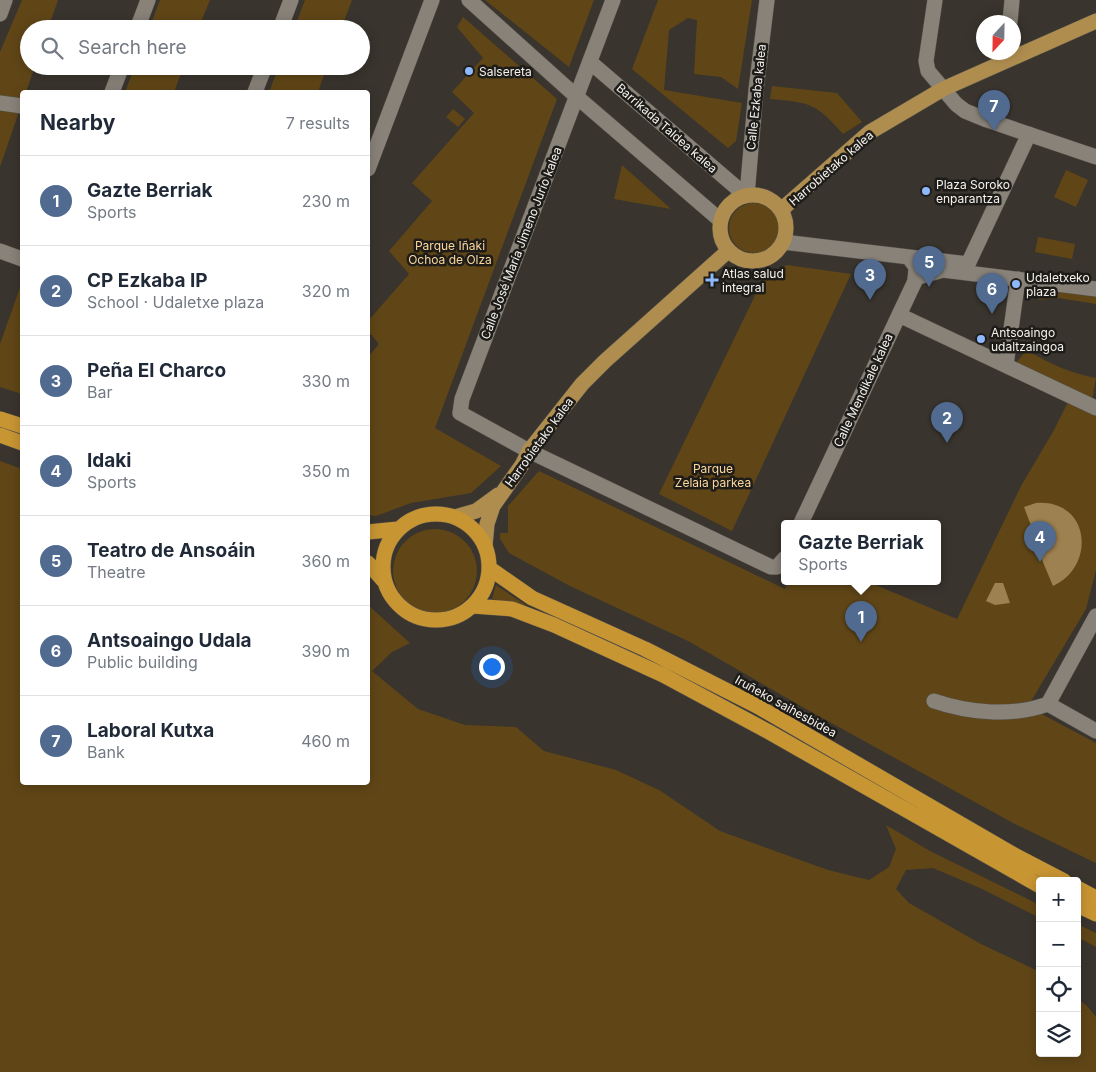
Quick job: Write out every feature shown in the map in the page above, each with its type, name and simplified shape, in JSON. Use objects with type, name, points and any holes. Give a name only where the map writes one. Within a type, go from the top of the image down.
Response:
[{"type":"highway","points":[[0,419],[20,425]]},
{"type":"highway","points":[[0,435],[20,442]]},
{"type":"highway","points":[[440,514],[455,517],[472,529],[485,546],[489,568],[487,582],[482,595],[473,606],[460,615],[445,620],[429,621],[413,616],[400,608],[389,595],[383,580],[382,562],[387,544],[398,529],[410,520],[424,515],[440,514]]},
{"type":"highway","points":[[370,532],[398,529]]},
{"type":"highway","points":[[370,565],[383,580]]},
{"type":"highway","name":"Iruñeko saihesbidea","points":[[489,568],[532,598],[645,648],[757,706],[1016,856],[1056,877]]},
{"type":"highway","points":[[473,606],[512,610],[554,625],[663,675],[769,732],[1036,884]]},
{"type":"highway","points":[[1081,890],[1096,898]]},
{"type":"highway","points":[[1081,907],[1096,914]]},
{"type":"main road","name":"Harrobietako kalea","points":[[1021,50],[1096,21]]},
{"type":"main road","name":"Harrobietako kalea","points":[[781,210],[870,132],[943,89],[999,60]]},
{"type":"main road","points":[[757,195],[775,203],[781,210],[786,221],[786,232],[783,242],[777,251],[768,258],[758,261],[742,259],[728,251],[719,231],[720,220],[728,206],[744,196],[757,195]]},
{"type":"main road","name":"Harrobietako kalea","points":[[485,546],[487,524],[494,506],[522,465],[529,451],[582,384],[605,360],[728,251]]},
{"type":"main road","name":"Harrobietako kalea","points":[[455,517],[476,511],[503,491]]},
{"type":"street","points":[[0,14],[5,0]]},
{"type":"street","points":[[140,20],[148,0]]},
{"type":"street","points":[[283,20],[291,0]]},
{"type":"street","points":[[370,164],[432,0]]},
{"type":"street","points":[[469,0],[577,97],[720,220]]},
{"type":"street","name":"Calle José María Jimeno Jurío kalea","points":[[529,451],[460,413],[462,398],[613,0]]},
{"type":"street","name":"Calle Ezkaba kalea","points":[[744,196],[767,0]]},
{"type":"street","points":[[935,0],[926,61],[928,71],[956,104],[987,120],[1096,156]]},
{"type":"street","points":[[1011,15],[1012,0]]},
{"type":"street","name":"Barrikada Taldea kalea","points":[[590,62],[744,196]]},
{"type":"street","points":[[113,90],[119,75]]},
{"type":"street","points":[[257,90],[263,75]]},
{"type":"street","points":[[0,102],[20,106]]},
{"type":"street","points":[[783,242],[968,264],[1029,134]]},
{"type":"street","points":[[0,251],[20,258]]},
{"type":"street","points":[[909,258],[916,267],[915,278],[944,270],[1096,289]]},
{"type":"street","name":"Calle Mendikale kalea","points":[[802,520],[915,278]]},
{"type":"street","points":[[1006,365],[1018,279]]},
{"type":"street","points":[[899,315],[1096,408]]},
{"type":"street","points":[[529,451],[771,567],[777,567],[781,562]]},
{"type":"street","points":[[934,701],[975,710],[1010,712],[1035,709],[1048,704],[1096,616]]},
{"type":"street","points":[[1048,704],[1096,731]]},
{"type":"green space","points":[[22,0],[58,0],[51,20],[20,20],[20,75],[32,75],[27,90],[20,90],[20,109],[0,167],[0,52]]},
{"type":"green space","points":[[160,0],[210,0],[202,20],[152,20]]},
{"type":"green space","points":[[305,0],[352,0],[344,20],[297,20]]},
{"type":"green space","points":[[485,0],[594,0],[569,67]]},
{"type":"green space","points":[[658,0],[752,0],[738,89],[721,77],[694,74],[697,20],[688,18],[669,30],[664,90],[742,103],[736,141],[728,148],[632,69]]},
{"type":"green space","name":"Parque Iñaki Ochoa de Olza","points":[[463,17],[557,99],[435,428],[501,466],[471,493],[411,503],[376,516],[370,515],[370,355],[379,344],[370,333],[370,319],[409,274],[389,251],[432,201],[412,183],[474,113],[452,92],[483,58],[457,27]]},
{"type":"green space","points":[[132,75],[181,75],[175,90],[126,90]]},
{"type":"green space","points":[[276,75],[324,75],[319,90],[270,90]]},
{"type":"green space","points":[[772,86],[837,93],[862,122],[843,134],[826,116],[812,106],[804,103],[770,99]]},
{"type":"green space","points":[[453,109],[465,119],[458,127],[446,117]]},
{"type":"green space","points":[[622,165],[671,209],[614,199]]},
{"type":"green space","points":[[1066,170],[1088,180],[1076,207],[1054,197]]},
{"type":"green space","points":[[749,203],[759,203],[772,210],[779,223],[779,233],[772,246],[759,253],[749,253],[740,249],[733,242],[729,233],[729,223],[733,214],[740,207]]},
{"type":"green space","points":[[1038,237],[1075,244],[1072,259],[1035,252]]},
{"type":"green space","name":"Parque Zelaia parkea","points":[[787,265],[851,274],[732,531],[659,494],[764,277]]},
{"type":"green space","points":[[1037,285],[1096,292],[1096,304],[1059,298],[1039,300]]},
{"type":"green space","points":[[20,288],[20,393],[0,387],[0,344]]},
{"type":"green space","points":[[1027,350],[1060,367],[1096,378],[1092,401],[1015,364]]},
{"type":"green space","points":[[1069,400],[1096,413],[1096,570],[1086,609],[1027,708],[1096,743],[1096,863],[1013,823],[806,709],[688,641],[570,586],[509,553],[500,539],[500,533],[508,533],[508,506],[539,471],[785,589],[787,585],[876,585],[957,619],[1021,486],[1054,430]]},
{"type":"green space","points":[[0,461],[20,468],[20,785],[370,785],[370,607],[410,643],[392,652],[372,671],[418,709],[465,725],[516,727],[544,751],[616,770],[659,790],[720,831],[828,870],[869,880],[889,867],[896,849],[886,825],[930,851],[1036,903],[1036,916],[980,888],[933,868],[906,870],[896,889],[909,903],[981,944],[1036,970],[1036,1057],[1081,1057],[1081,1001],[1088,1007],[1096,1017],[1096,1072],[0,1072]]},
{"type":"green space","points":[[435,529],[458,536],[470,548],[477,571],[470,594],[458,606],[435,613],[412,606],[400,594],[393,571],[400,548],[412,536]]},
{"type":"green space","points":[[496,585],[527,606],[492,599]]},
{"type":"green space","points":[[1081,926],[1096,933],[1096,947],[1081,939]]},
{"type":"shaded area","points":[[1036,503],[1054,505],[1068,512],[1077,522],[1081,536],[1081,550],[1076,564],[1067,577],[1053,586],[1040,555],[1044,552],[1045,546],[1042,542],[1037,541],[1024,507]]},
{"type":"shaded area","points":[[995,583],[1003,583],[1010,603],[995,605],[986,601]]},
{"type":"place","name":"Salsereta","points":[[469,71]]},
{"type":"place","name":"Laboral Kutxa","points":[[994,131]]},
{"type":"place","name":"Plaza Soroko enparantza","points":[[926,191]]},
{"type":"place","name":"Atlas salud integral","points":[[712,280]]},
{"type":"place","name":"Udaletxeko plaza","points":[[1016,284]]},
{"type":"place","name":"Teatro de Ansoáin","points":[[929,287]]},
{"type":"place","name":"Peña El Charco","points":[[870,300]]},
{"type":"place","name":"Antsoaingo Udala","points":[[992,314]]},
{"type":"place","name":"Antsoaingo udaltzaingoa","points":[[981,339]]},
{"type":"place","name":"CP Ezkaba IP","points":[[947,443]]},
{"type":"place","name":"Idaki","points":[[1040,562]]},
{"type":"place","name":"Gazte Berriak","points":[[861,642]]}]
